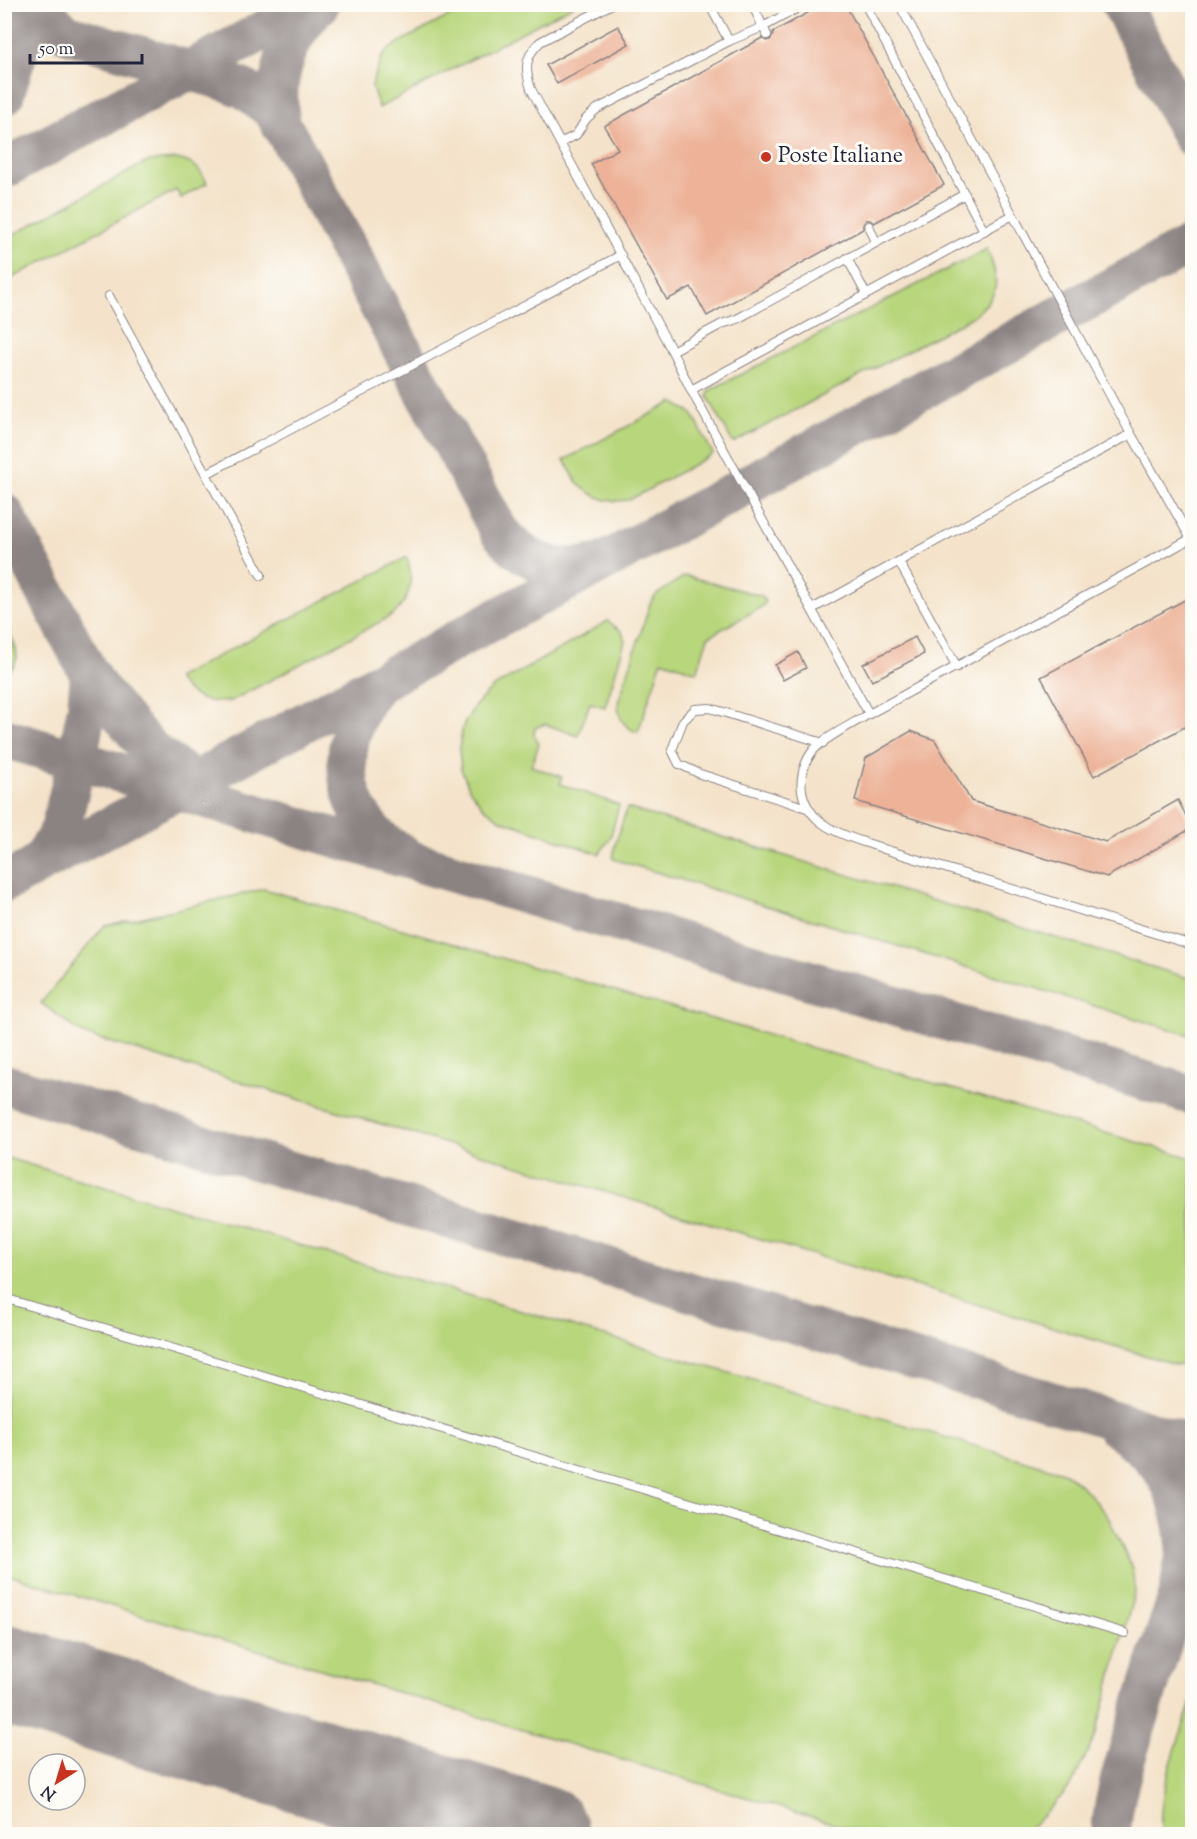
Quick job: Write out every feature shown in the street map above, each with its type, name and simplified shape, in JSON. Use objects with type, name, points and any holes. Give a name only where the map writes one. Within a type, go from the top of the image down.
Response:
[{"type":"lane","points":[[612,4],[540,42],[530,55],[526,65],[526,75],[691,390],[869,714]]},
{"type":"lane","points":[[709,4],[729,41]]},
{"type":"lane","points":[[752,4],[765,31]]},
{"type":"lane","points":[[560,143],[576,135],[591,113],[597,109],[729,41],[765,31],[805,4]]},
{"type":"lane","points":[[865,4],[984,231]]},
{"type":"lane","points":[[899,4],[1011,216],[1131,434],[1192,539],[869,714],[823,743],[812,751],[802,772],[804,803],[816,819],[834,831],[884,849],[1192,945]]},
{"type":"lane","points":[[672,351],[722,324],[737,319],[965,194]]},
{"type":"lane","points":[[691,390],[1011,216]]},
{"type":"lane","points":[[868,226],[876,242]]},
{"type":"lane","points":[[206,474],[621,255]]},
{"type":"lane","points":[[847,258],[866,294]]},
{"type":"lane","points":[[109,296],[261,575]]},
{"type":"lane","points":[[812,609],[1131,434]]},
{"type":"lane","points":[[899,562],[957,667]]},
{"type":"lane","points":[[808,808],[700,774],[679,764],[672,750],[683,721],[695,709],[710,708],[823,743]]},
{"type":"lane","points":[[4,1298],[1125,1633]]},
{"type":"green space","points":[[472,4],[574,5],[379,108],[372,87],[373,80],[382,57],[388,50]]},
{"type":"green space","points":[[176,159],[195,166],[207,183],[181,198],[176,190],[12,278],[5,284],[5,239],[143,164]]},
{"type":"green space","points":[[987,249],[996,279],[995,287],[988,302],[972,317],[733,443],[708,397],[709,391]]},
{"type":"green space","points":[[673,402],[692,413],[713,454],[628,500],[606,500],[595,496],[577,482],[564,460]]},
{"type":"green space","points":[[407,557],[410,574],[409,589],[404,602],[393,615],[231,701],[207,701],[188,691],[176,678]]},
{"type":"green space","points":[[687,576],[762,596],[765,602],[763,606],[708,637],[697,672],[662,660],[638,732],[629,728],[623,721],[618,703],[650,604],[656,595]]},
{"type":"green space","points":[[608,621],[622,632],[625,641],[605,707],[590,703],[578,736],[545,724],[535,728],[534,734],[539,744],[531,766],[562,777],[560,784],[619,805],[610,839],[599,854],[501,820],[483,807],[470,790],[461,769],[459,748],[463,726],[474,707],[492,688]]},
{"type":"green space","points":[[5,624],[17,657],[12,668],[5,673]]},
{"type":"green space","points":[[627,808],[1192,979],[1192,1036],[613,859]]},
{"type":"green space","points":[[264,889],[1192,1158],[1192,1365],[1177,1365],[83,1034],[41,1003],[104,926]]},
{"type":"green space","points":[[4,1157],[1066,1473],[1089,1493],[1108,1517],[1132,1567],[1135,1591],[1095,1737],[1071,1786],[1033,1826],[1017,1834],[868,1834],[5,1574]]},
{"type":"green space","points":[[1192,1699],[1192,1834],[1163,1834],[1161,1820],[1165,1786]]},
{"type":"building","name":"Poste Italiane","points":[[824,4],[845,4],[944,185],[874,223],[866,220],[863,229],[707,316],[691,287],[667,300],[591,164],[618,149],[604,126],[762,38],[766,41],[770,40],[773,32]]},
{"type":"building","points":[[618,26],[629,44],[557,84],[546,65]]},
{"type":"building","points":[[1192,596],[1192,723],[1094,776],[1041,677]]},
{"type":"building","points":[[915,637],[924,654],[872,681],[863,664]]},
{"type":"building","points":[[798,652],[806,668],[783,680],[775,665]]},
{"type":"building","points":[[911,731],[935,740],[971,801],[1106,842],[1178,800],[1192,828],[1107,877],[855,801],[866,758]]},
{"type":"taxiway","points":[[4,96],[33,4]]},
{"type":"taxiway","points":[[44,4],[53,22],[68,34],[228,82],[246,90],[273,111],[499,531],[519,550],[542,562],[567,567],[595,564]]},
{"type":"taxiway","points":[[4,169],[313,4]]},
{"type":"taxiway","points":[[1121,4],[1192,137]]},
{"type":"taxiway","points":[[281,125],[278,92],[284,60],[298,31],[319,6]]},
{"type":"taxiway","points":[[4,883],[1192,244]]},
{"type":"taxiway","points":[[4,513],[93,681],[155,753],[201,786]]},
{"type":"taxiway","points":[[35,866],[44,857],[60,830],[77,760],[87,707],[90,674]]},
{"type":"taxiway","points":[[381,681],[365,702],[354,725],[348,749],[348,774],[353,798],[364,820],[380,839],[403,854]]},
{"type":"taxiway","points":[[4,738],[1192,1095]]},
{"type":"taxiway","points":[[4,1084],[1192,1444]]},
{"type":"taxiway","points":[[1116,1427],[1151,1456],[1172,1487],[1185,1535],[1185,1557],[1179,1590]]},
{"type":"taxiway","points":[[1111,1834],[1115,1802],[1128,1753],[1172,1615],[1192,1562]]},
{"type":"runway","points":[[4,1674],[539,1834]]},
{"type":"place","name":"Poste Italiane","points":[[766,157]]}]
